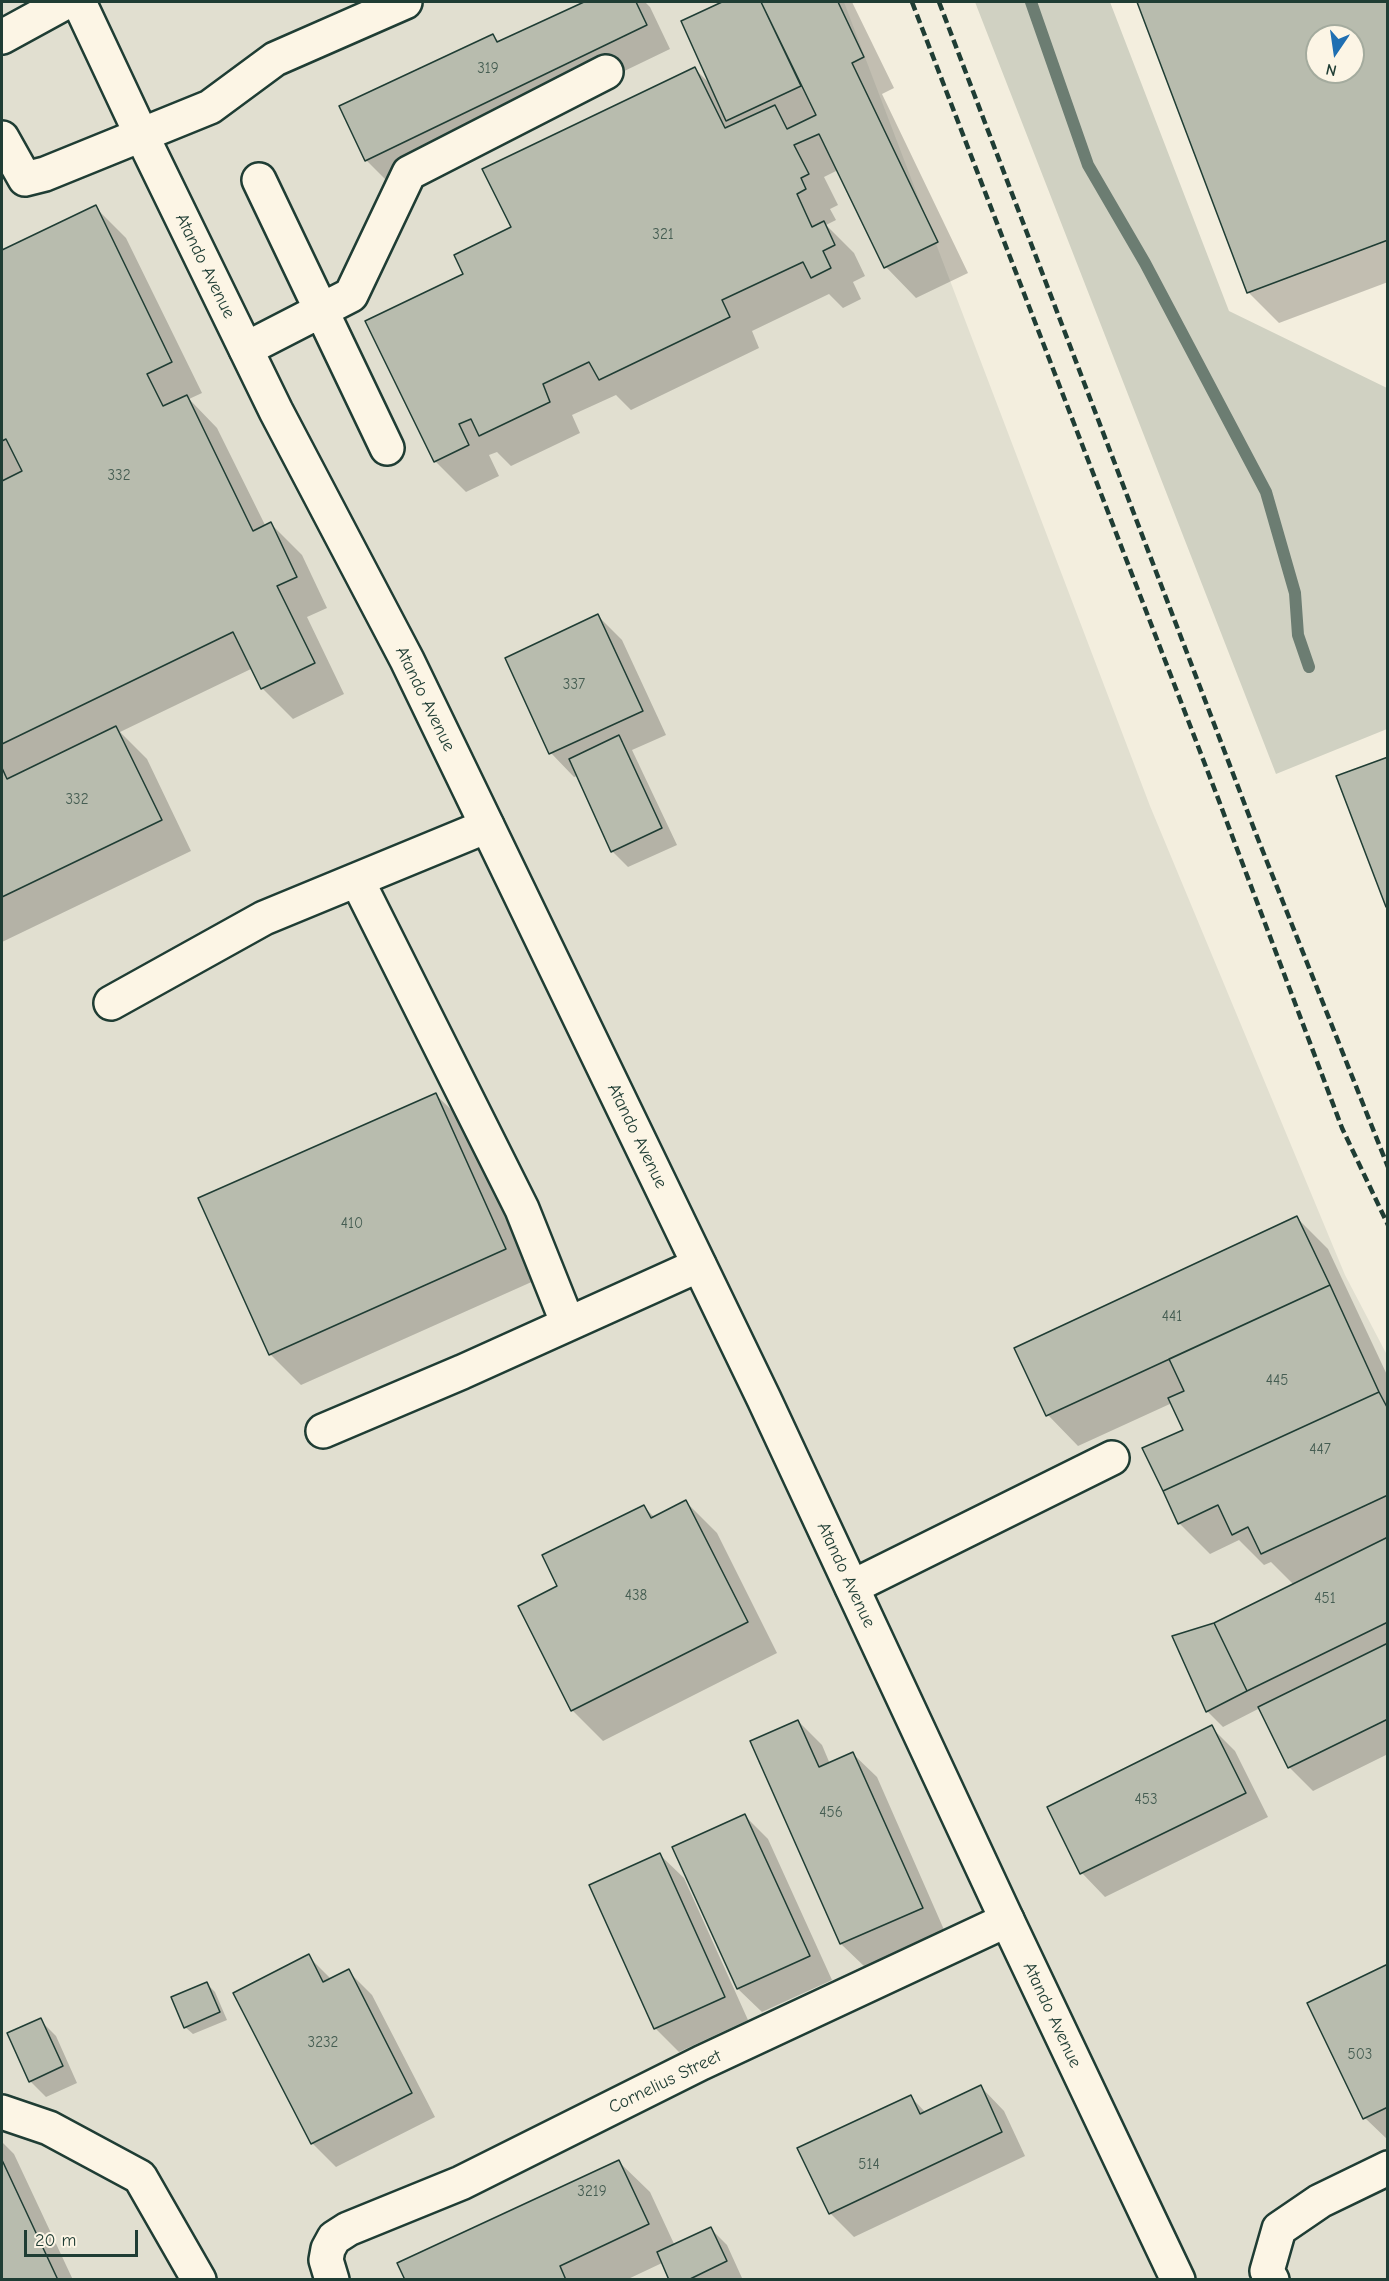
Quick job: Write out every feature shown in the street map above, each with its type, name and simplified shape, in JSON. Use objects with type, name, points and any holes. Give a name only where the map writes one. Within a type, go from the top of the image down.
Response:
[{"type":"main road","points":[[2,37],[66,2]]},
{"type":"main road","name":"Atando Avenue","points":[[79,2],[276,411],[406,660],[699,1265],[1178,2280]]},
{"type":"main road","points":[[2,138],[26,179],[45,174],[210,107],[275,59],[405,2]]},
{"type":"main road","points":[[246,349],[351,294],[409,173],[606,72]]},
{"type":"main road","points":[[259,180],[387,448]]},
{"type":"main road","points":[[111,1004],[264,918],[487,826]]},
{"type":"main road","points":[[357,880],[522,1209],[568,1324]]},
{"type":"main road","points":[[323,1431],[699,1265]]},
{"type":"main road","points":[[852,1587],[1112,1458]]},
{"type":"main road","name":"Cornelius Street","points":[[330,2264],[334,2238],[348,2229],[461,2183],[701,2063],[1007,1920]]},
{"type":"main road","points":[[2,2112],[50,2128],[140,2177],[198,2280]]},
{"type":"main road","points":[[1272,2280],[1267,2271],[1279,2229],[1320,2201],[1388,2168]]},
{"type":"shaded area","points":[[2,2],[844,2],[1150,806],[1345,1275],[1387,1355],[1387,2279],[2,2280]]},
{"type":"shaded area","points":[[975,2],[1110,2],[1229,311],[1387,388],[1387,729],[1276,774]]},
{"type":"building","points":[[584,2],[636,2],[647,25],[365,161],[339,106],[493,34],[497,42]]},
{"type":"building","points":[[722,2],[761,2],[801,86],[726,121],[681,21]]},
{"type":"building","points":[[761,2],[838,2],[864,57],[852,63],[938,242],[884,268],[819,134],[794,145],[809,174],[801,178],[806,189],[797,194],[812,227],[824,221],[835,245],[823,251],[831,268],[811,278],[803,262],[722,300],[730,317],[599,380],[589,362],[543,384],[550,402],[479,436],[471,419],[459,424],[469,445],[434,462],[365,321],[463,274],[454,255],[511,227],[482,169],[695,67],[725,128],[775,105],[787,129],[816,115]]},
{"type":"building","points":[[1137,2],[1388,2],[1388,240],[1247,293]]},
{"type":"building","points":[[96,205],[172,362],[147,374],[163,406],[187,395],[253,531],[271,522],[297,577],[277,586],[315,663],[261,689],[233,632],[2,744],[2,481],[22,471],[6,439],[2,441],[2,250]]},
{"type":"building","points":[[598,614],[643,711],[549,754],[505,658]]},
{"type":"building","points":[[116,726],[162,820],[2,897],[2,768],[7,779]]},
{"type":"building","points":[[619,735],[662,828],[611,852],[569,759]]},
{"type":"building","points":[[1388,757],[1388,906],[1386,907],[1336,776]]},
{"type":"building","points":[[436,1093],[506,1249],[269,1355],[198,1198]]},
{"type":"building","points":[[1297,1216],[1330,1285],[1046,1416],[1014,1348]]},
{"type":"building","points":[[1330,1285],[1379,1392],[1163,1491],[1142,1448],[1183,1430],[1168,1398],[1184,1391],[1169,1359]]},
{"type":"building","points":[[1379,1392],[1388,1409],[1388,1495],[1261,1554],[1248,1527],[1232,1535],[1218,1505],[1178,1524],[1163,1491]]},
{"type":"building","points":[[686,1500],[748,1622],[571,1711],[518,1606],[557,1586],[542,1555],[644,1505],[651,1518]]},
{"type":"building","points":[[1388,1537],[1388,1622],[1247,1691],[1214,1623]]},
{"type":"building","points":[[1214,1623],[1247,1691],[1206,1712],[1172,1636]]},
{"type":"building","points":[[1388,1643],[1388,1719],[1288,1768],[1258,1707]]},
{"type":"building","points":[[798,1720],[819,1767],[853,1752],[923,1908],[840,1944],[750,1741]]},
{"type":"building","points":[[1212,1725],[1246,1793],[1080,1874],[1047,1807]]},
{"type":"building","points":[[745,1814],[810,1956],[737,1989],[672,1847]]},
{"type":"building","points":[[660,1853],[725,1997],[654,2029],[589,1885]]},
{"type":"building","points":[[309,1954],[323,1982],[349,1969],[412,2093],[311,2144],[233,1993]]},
{"type":"building","points":[[1388,1964],[1388,2107],[1363,2119],[1307,2003]]},
{"type":"building","points":[[207,1982],[220,2012],[184,2028],[171,1997]]},
{"type":"building","points":[[41,2018],[63,2066],[29,2082],[7,2033]]},
{"type":"building","points":[[981,2085],[1002,2132],[829,2214],[797,2148],[911,2095],[920,2114]]},
{"type":"building","points":[[2,2160],[58,2280],[2,2280]]},
{"type":"building","points":[[619,2160],[649,2224],[560,2266],[566,2280],[405,2280],[397,2263]]},
{"type":"building","points":[[711,2227],[727,2261],[688,2280],[669,2280],[657,2252]]},
{"type":"waterway","points":[[1031,2],[1088,165],[1145,263],[1266,492],[1295,593],[1298,635],[1309,667]]},
{"type":"railway","points":[[912,2],[1216,793],[1342,1128],[1388,1225]]},
{"type":"railway","points":[[939,2],[1256,834],[1388,1167]]}]
